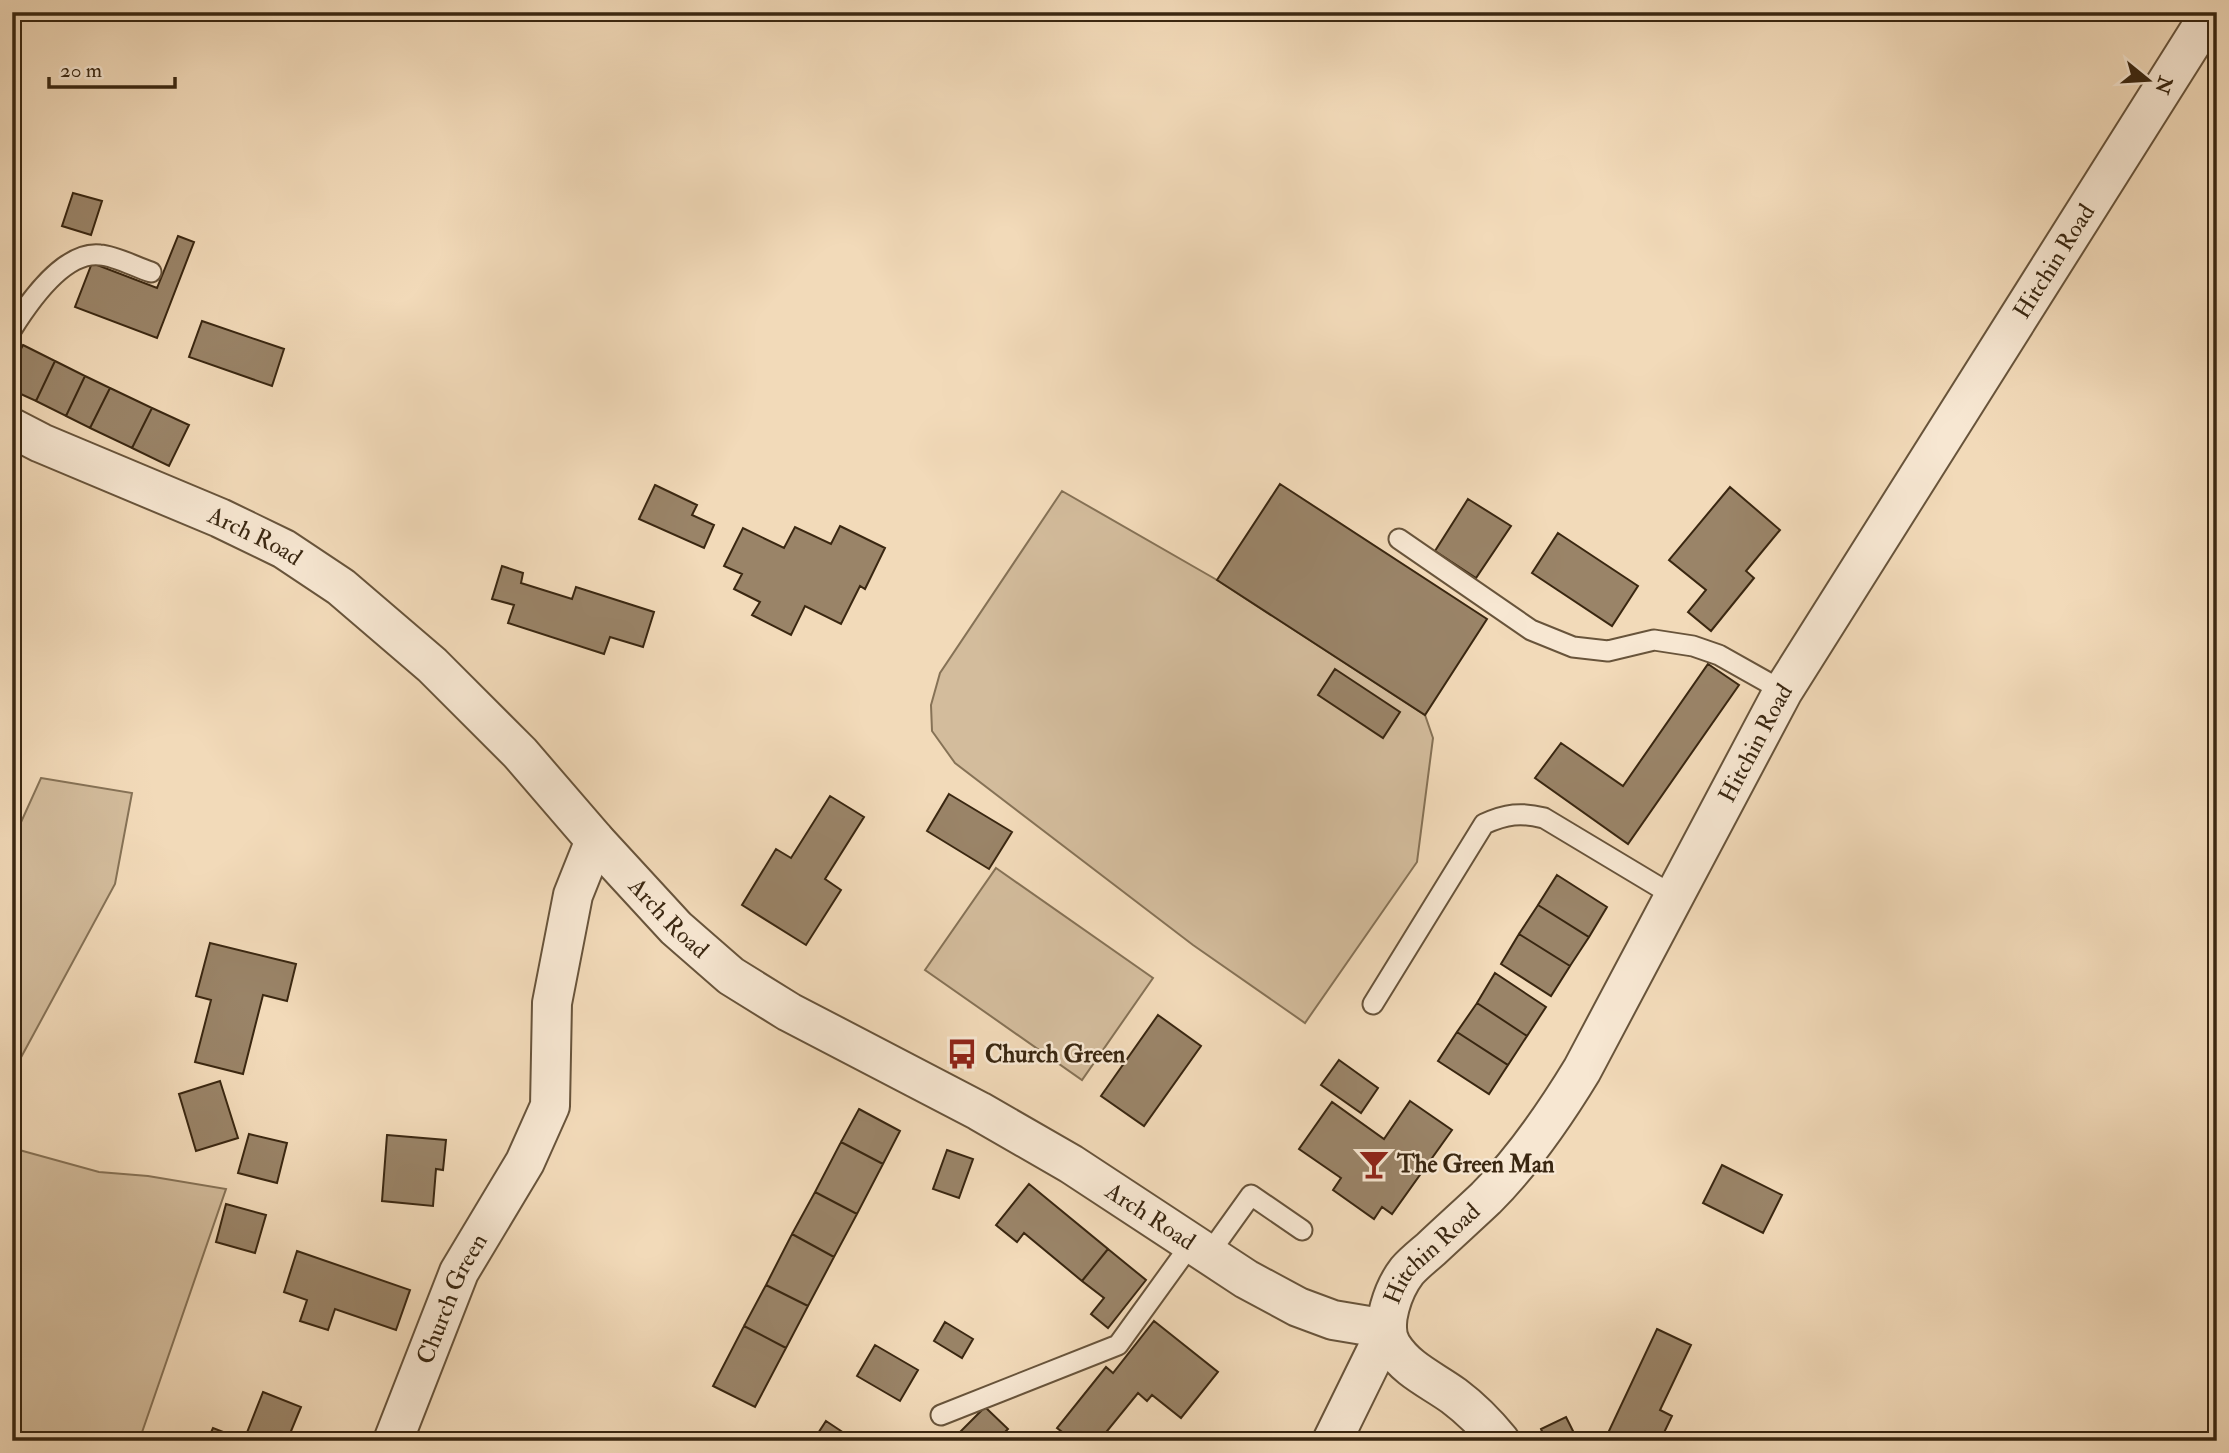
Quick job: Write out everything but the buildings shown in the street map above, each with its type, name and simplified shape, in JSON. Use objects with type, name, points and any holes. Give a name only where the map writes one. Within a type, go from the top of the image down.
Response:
[{"type":"street","name":"Hitchin Road","points":[[1500,1441],[1455,1397],[1414,1370],[1400,1357],[1390,1343],[1387,1329],[1391,1303],[1408,1270],[1488,1196],[1520,1161],[1554,1116],[1582,1070],[1783,691],[2211,12]]},
{"type":"street","name":"Arch Road","points":[[12,428],[284,548],[341,587],[432,665],[520,753],[676,928],[731,976],[789,1012],[979,1111],[1071,1164],[1246,1279],[1298,1307],[1333,1320],[1387,1329]]},
{"type":"street","name":"Church Green","points":[[393,1441],[459,1272],[525,1162],[550,1106],[552,1003],[573,895],[595,840]]},
{"type":"street","points":[[1332,1441],[1387,1329]]},
{"type":"lane","points":[[12,328],[27,305],[49,280],[86,254],[102,254],[151,272]]},
{"type":"lane","points":[[1399,539],[1531,630],[1573,648],[1608,651],[1654,640],[1693,646],[1719,655],[1783,691]]},
{"type":"lane","points":[[1373,1004],[1485,824],[1501,817],[1523,813],[1544,818],[1674,896]]},
{"type":"lane","points":[[941,1415],[1118,1345],[1199,1249],[1251,1195],[1302,1230]]},
{"type":"shaded area","points":[[1062,491],[1217,580],[1425,715],[1433,738],[1417,862],[1305,1023],[1193,945],[955,763],[932,731],[931,705],[940,673]]},
{"type":"shaded area","points":[[41,778],[132,793],[115,884],[12,1074],[12,842]]},
{"type":"shaded area","points":[[996,868],[1153,978],[1082,1080],[925,970]]},
{"type":"shaded area","points":[[12,1148],[99,1172],[148,1176],[226,1189],[139,1441],[12,1441]]},
{"type":"place","name":"Church Green","points":[[962,1054]]},
{"type":"place","name":"The Green Man","points":[[1374,1164]]}]
